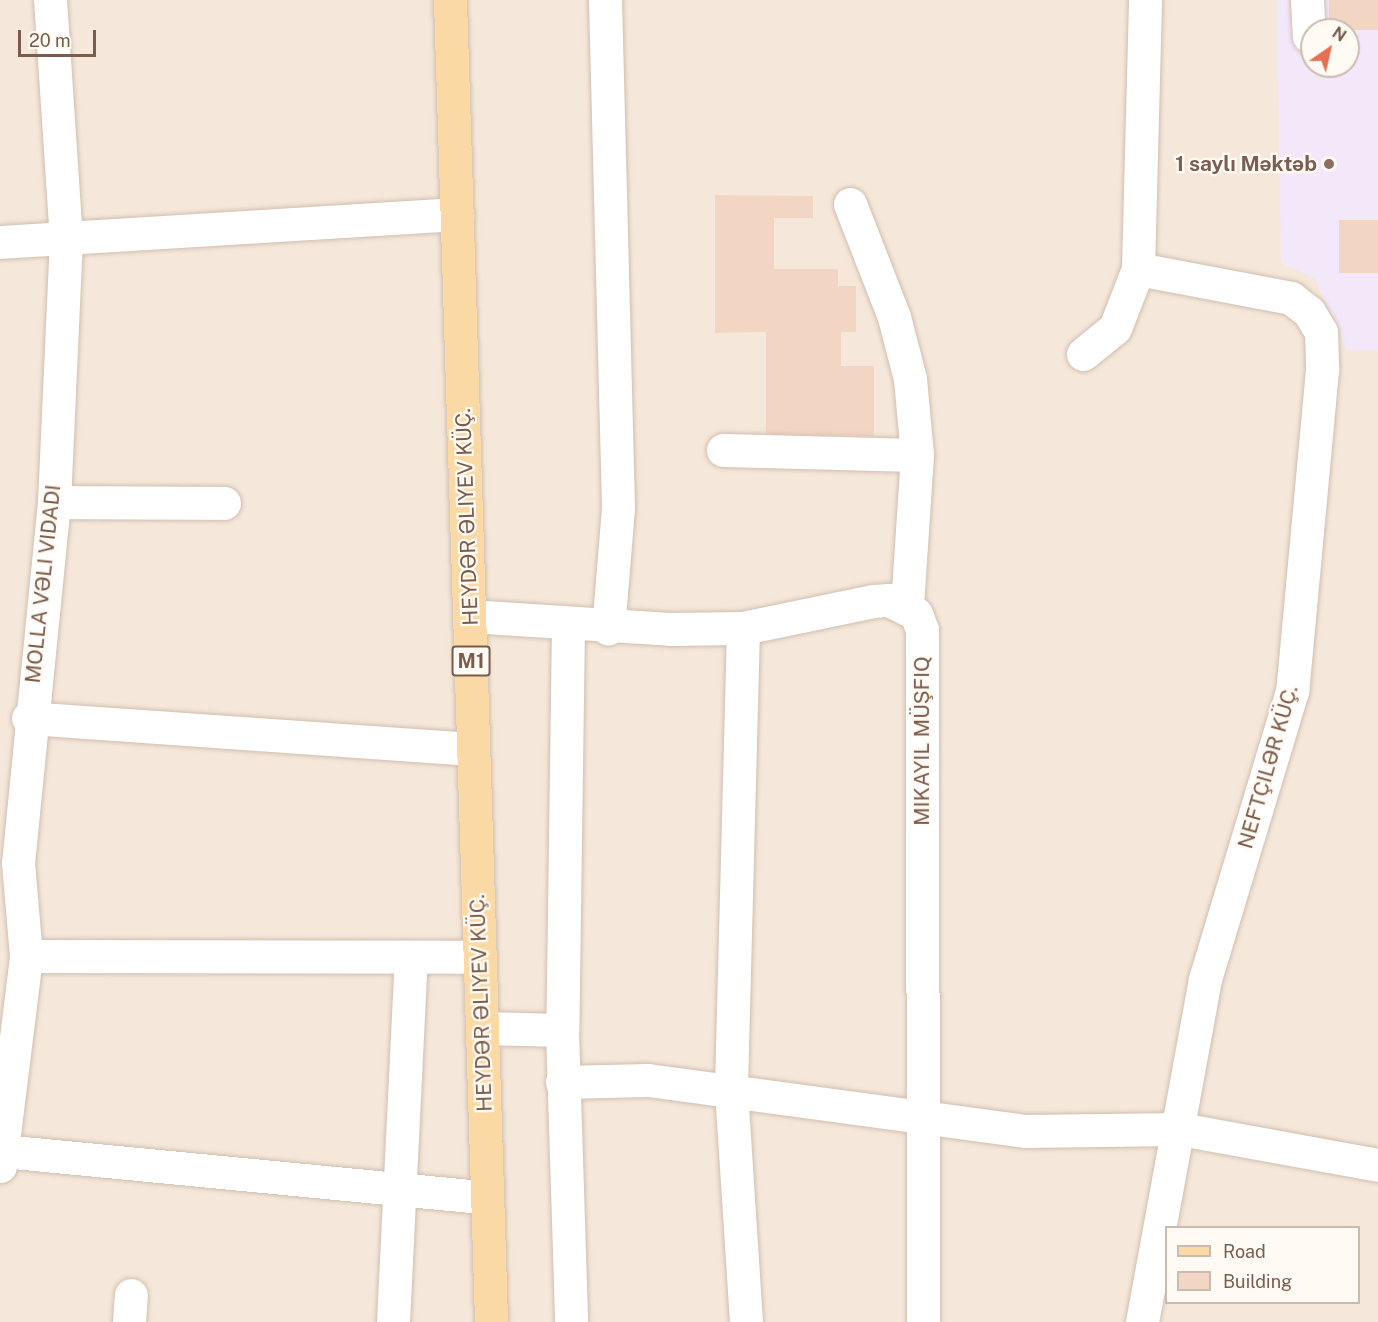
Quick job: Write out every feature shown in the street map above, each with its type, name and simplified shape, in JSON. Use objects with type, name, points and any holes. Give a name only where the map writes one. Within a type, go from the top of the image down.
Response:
[{"type":"main road","name":"HEYDƏR ƏLIYEV KÜÇ.","points":[[450,0],[491,1322]]},
{"type":"street","name":"MOLLA VƏLI VIDADI","points":[[1,1159],[3,1116],[26,956],[18,863],[28,718],[54,502],[66,240],[50,0]]},
{"type":"street","points":[[605,0],[618,508],[608,628]]},
{"type":"street","points":[[1083,354],[1115,328],[1138,269],[1145,0]]},
{"type":"street","points":[[1307,0],[1308,18]]},
{"type":"street","points":[[850,204],[894,317],[910,380],[916,455],[908,606],[922,630],[923,1322]]},
{"type":"street","points":[[0,242],[66,240],[457,214]]},
{"type":"street","name":"NEFTÇILƏR KÜÇ.","points":[[1138,269],[1291,298],[1309,312],[1321,332],[1322,370],[1292,691],[1205,979],[1180,1129],[1142,1322]]},
{"type":"street","points":[[723,450],[916,455]]},
{"type":"street","points":[[54,502],[224,503]]},
{"type":"street","points":[[470,616],[608,628],[743,628],[873,601],[908,606]]},
{"type":"street","points":[[568,624],[562,1082],[571,1322]]},
{"type":"street","points":[[743,628],[731,1090],[746,1322]]},
{"type":"street","points":[[28,718],[473,749]]},
{"type":"street","points":[[26,956],[480,957]]},
{"type":"street","points":[[393,1322],[411,957]]},
{"type":"street","points":[[482,1029],[562,1030]]},
{"type":"street","points":[[562,1082],[648,1080],[1026,1131],[1180,1129],[1378,1165]]},
{"type":"street","points":[[1,1159],[399,1189],[487,1198]]},
{"type":"shaded area","points":[[0,0],[1378,0],[1378,1322],[0,1322]]},
{"type":"shaded area","name":"1 saylı Məktəb","points":[[1277,0],[1378,0],[1378,350],[1347,350],[1315,278],[1281,263]]},
{"type":"building","points":[[1329,0],[1378,0],[1378,30],[1360,30],[1360,18],[1329,18]]},
{"type":"building","points":[[715,195],[813,196],[813,218],[774,218],[774,269],[838,269],[838,286],[856,286],[856,332],[841,332],[841,366],[874,366],[874,436],[766,435],[766,332],[715,333]]},
{"type":"building","points":[[1339,220],[1378,220],[1378,273],[1339,273]]},
{"type":"place","name":"1 saylı Məktəb","points":[[1329,164]]}]
